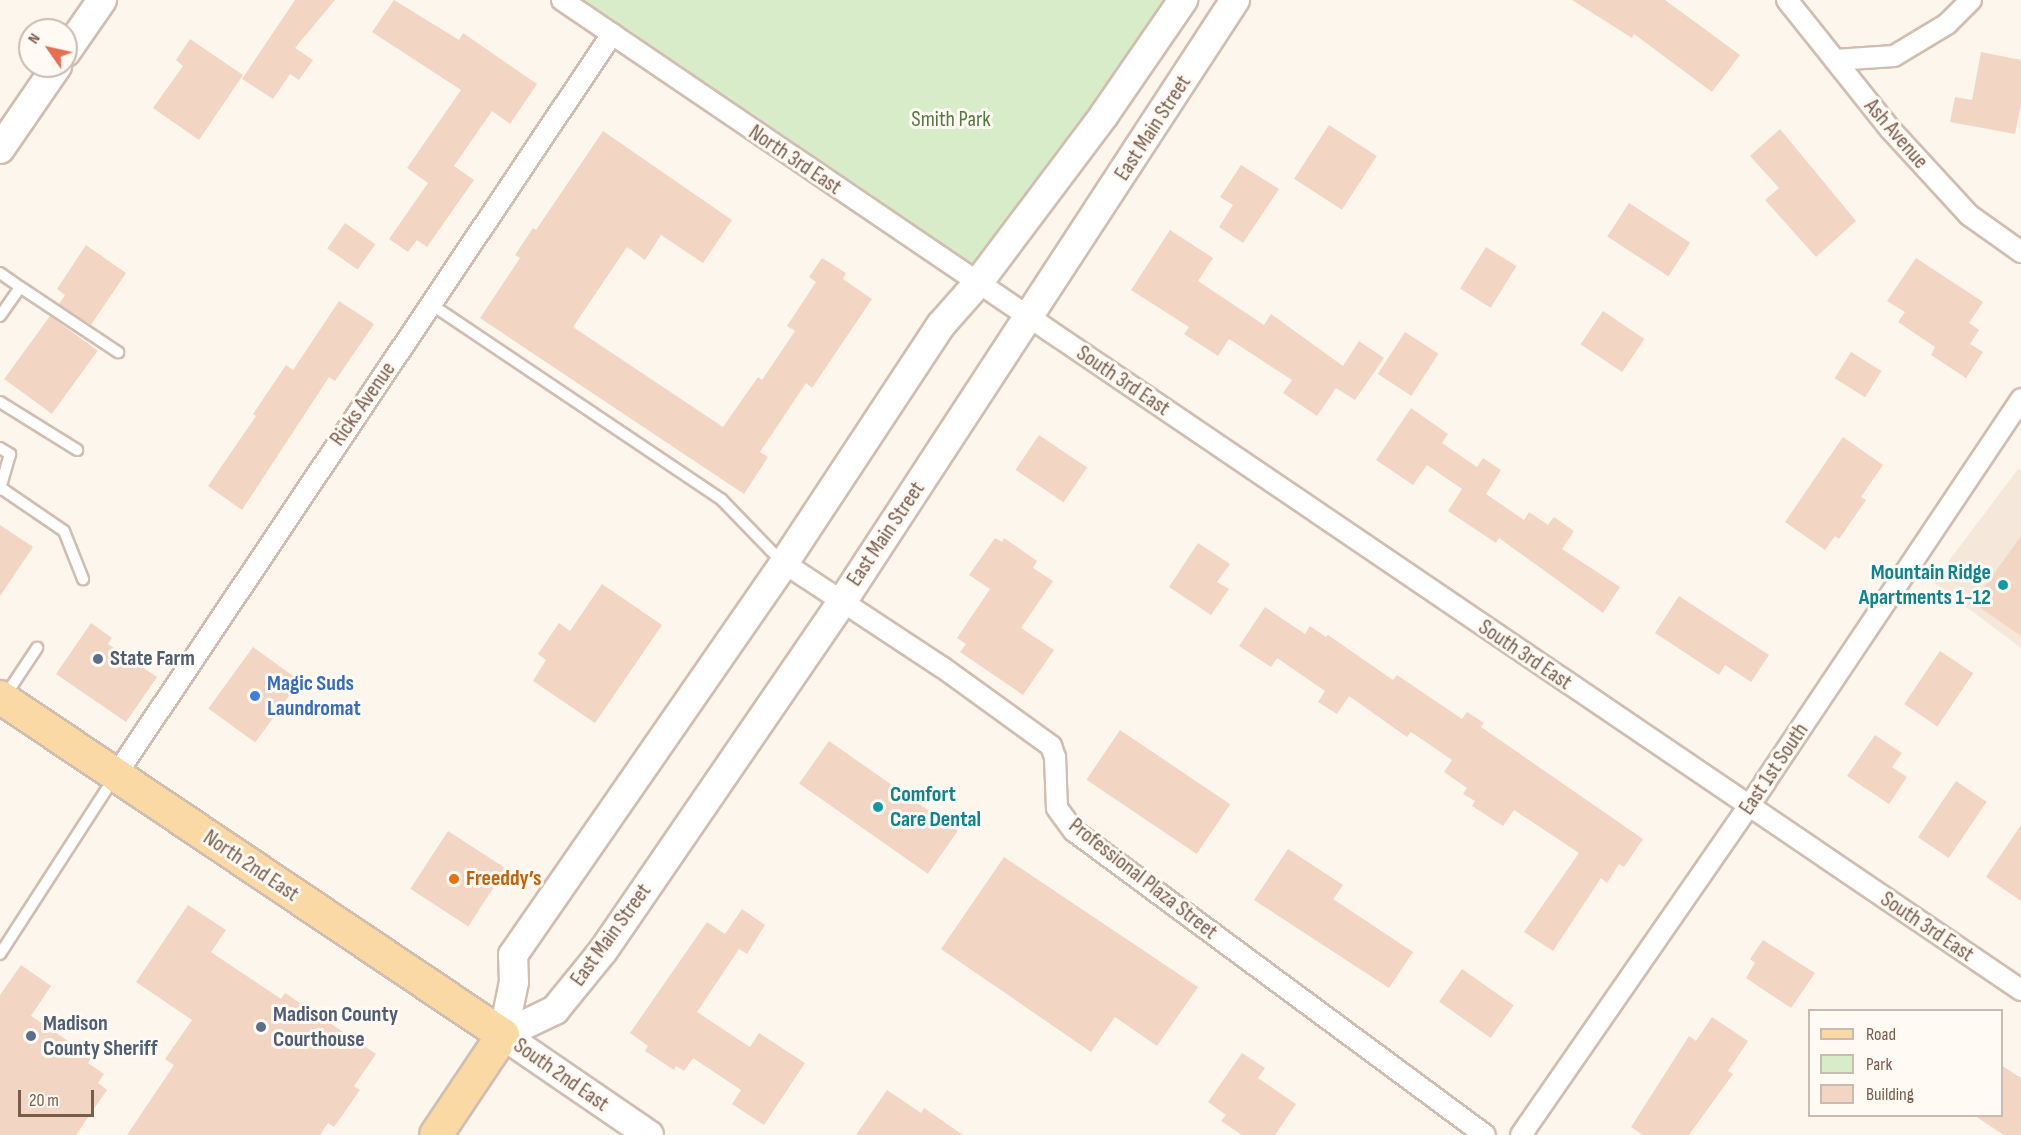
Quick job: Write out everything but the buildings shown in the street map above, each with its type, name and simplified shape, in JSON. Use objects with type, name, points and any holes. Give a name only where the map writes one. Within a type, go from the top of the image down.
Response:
[{"type":"main road","name":"North 2nd East","points":[[2,698],[503,1035]]},
{"type":"main road","name":"East Main Street","points":[[436,1135],[503,1035]]},
{"type":"street","points":[[78,35],[102,0]]},
{"type":"street","name":"North 3rd East","points":[[562,0],[1030,318]]},
{"type":"street","name":"East Main Street","points":[[503,1035],[514,982],[513,955],[784,563],[941,325],[978,283],[1104,115],[1183,0]]},
{"type":"street","name":"East Main Street","points":[[503,1035],[555,1010],[603,951],[842,602],[1030,318],[1235,0]]},
{"type":"street","name":"Ash Avenue","points":[[1786,0],[1890,129],[1969,215],[2021,252]]},
{"type":"street","points":[[1835,60],[1894,56],[1947,24],[1971,0]]},
{"type":"street","name":"Ricks Avenue","points":[[116,775],[612,34]]},
{"type":"street","points":[[0,149],[49,78]]},
{"type":"street","name":"South 3rd East","points":[[1030,318],[2021,990]]},
{"type":"street","name":"East 1st South","points":[[1521,1135],[1748,807],[2021,399]]},
{"type":"street","name":"Professional Plaza Street","points":[[784,563],[1051,746],[1056,757],[1057,808],[1074,831],[1485,1135]]},
{"type":"street","name":"South 2nd East","points":[[503,1035],[649,1135]]},
{"type":"lane","points":[[0,273],[118,352]]},
{"type":"lane","points":[[0,316],[20,287]]},
{"type":"lane","points":[[432,305],[721,499],[784,563]]},
{"type":"lane","points":[[0,402],[77,450]]},
{"type":"lane","points":[[0,448],[10,454],[1,489],[64,531],[83,579]]},
{"type":"lane","points":[[2,698],[37,648]]},
{"type":"lane","points":[[0,954],[116,775]]},
{"type":"shaded area","points":[[2018,469],[2021,470],[2021,648],[1933,582]]},
{"type":"green space","name":"Smith Park","points":[[561,0],[1183,0],[978,283]]},
{"type":"place","name":"Mountain Ridge Apartments 1-12","points":[[2003,585]]},
{"type":"place","name":"State Farm","points":[[98,659]]},
{"type":"place","name":"Magic Suds Laundromat","points":[[255,696]]},
{"type":"place","name":"Comfort Care Dental","points":[[878,807]]},
{"type":"place","name":"Freeddy’s","points":[[454,879]]},
{"type":"place","name":"Madison County Courthouse","points":[[261,1027]]},
{"type":"place","name":"Madison County Sheriff","points":[[31,1036]]}]
